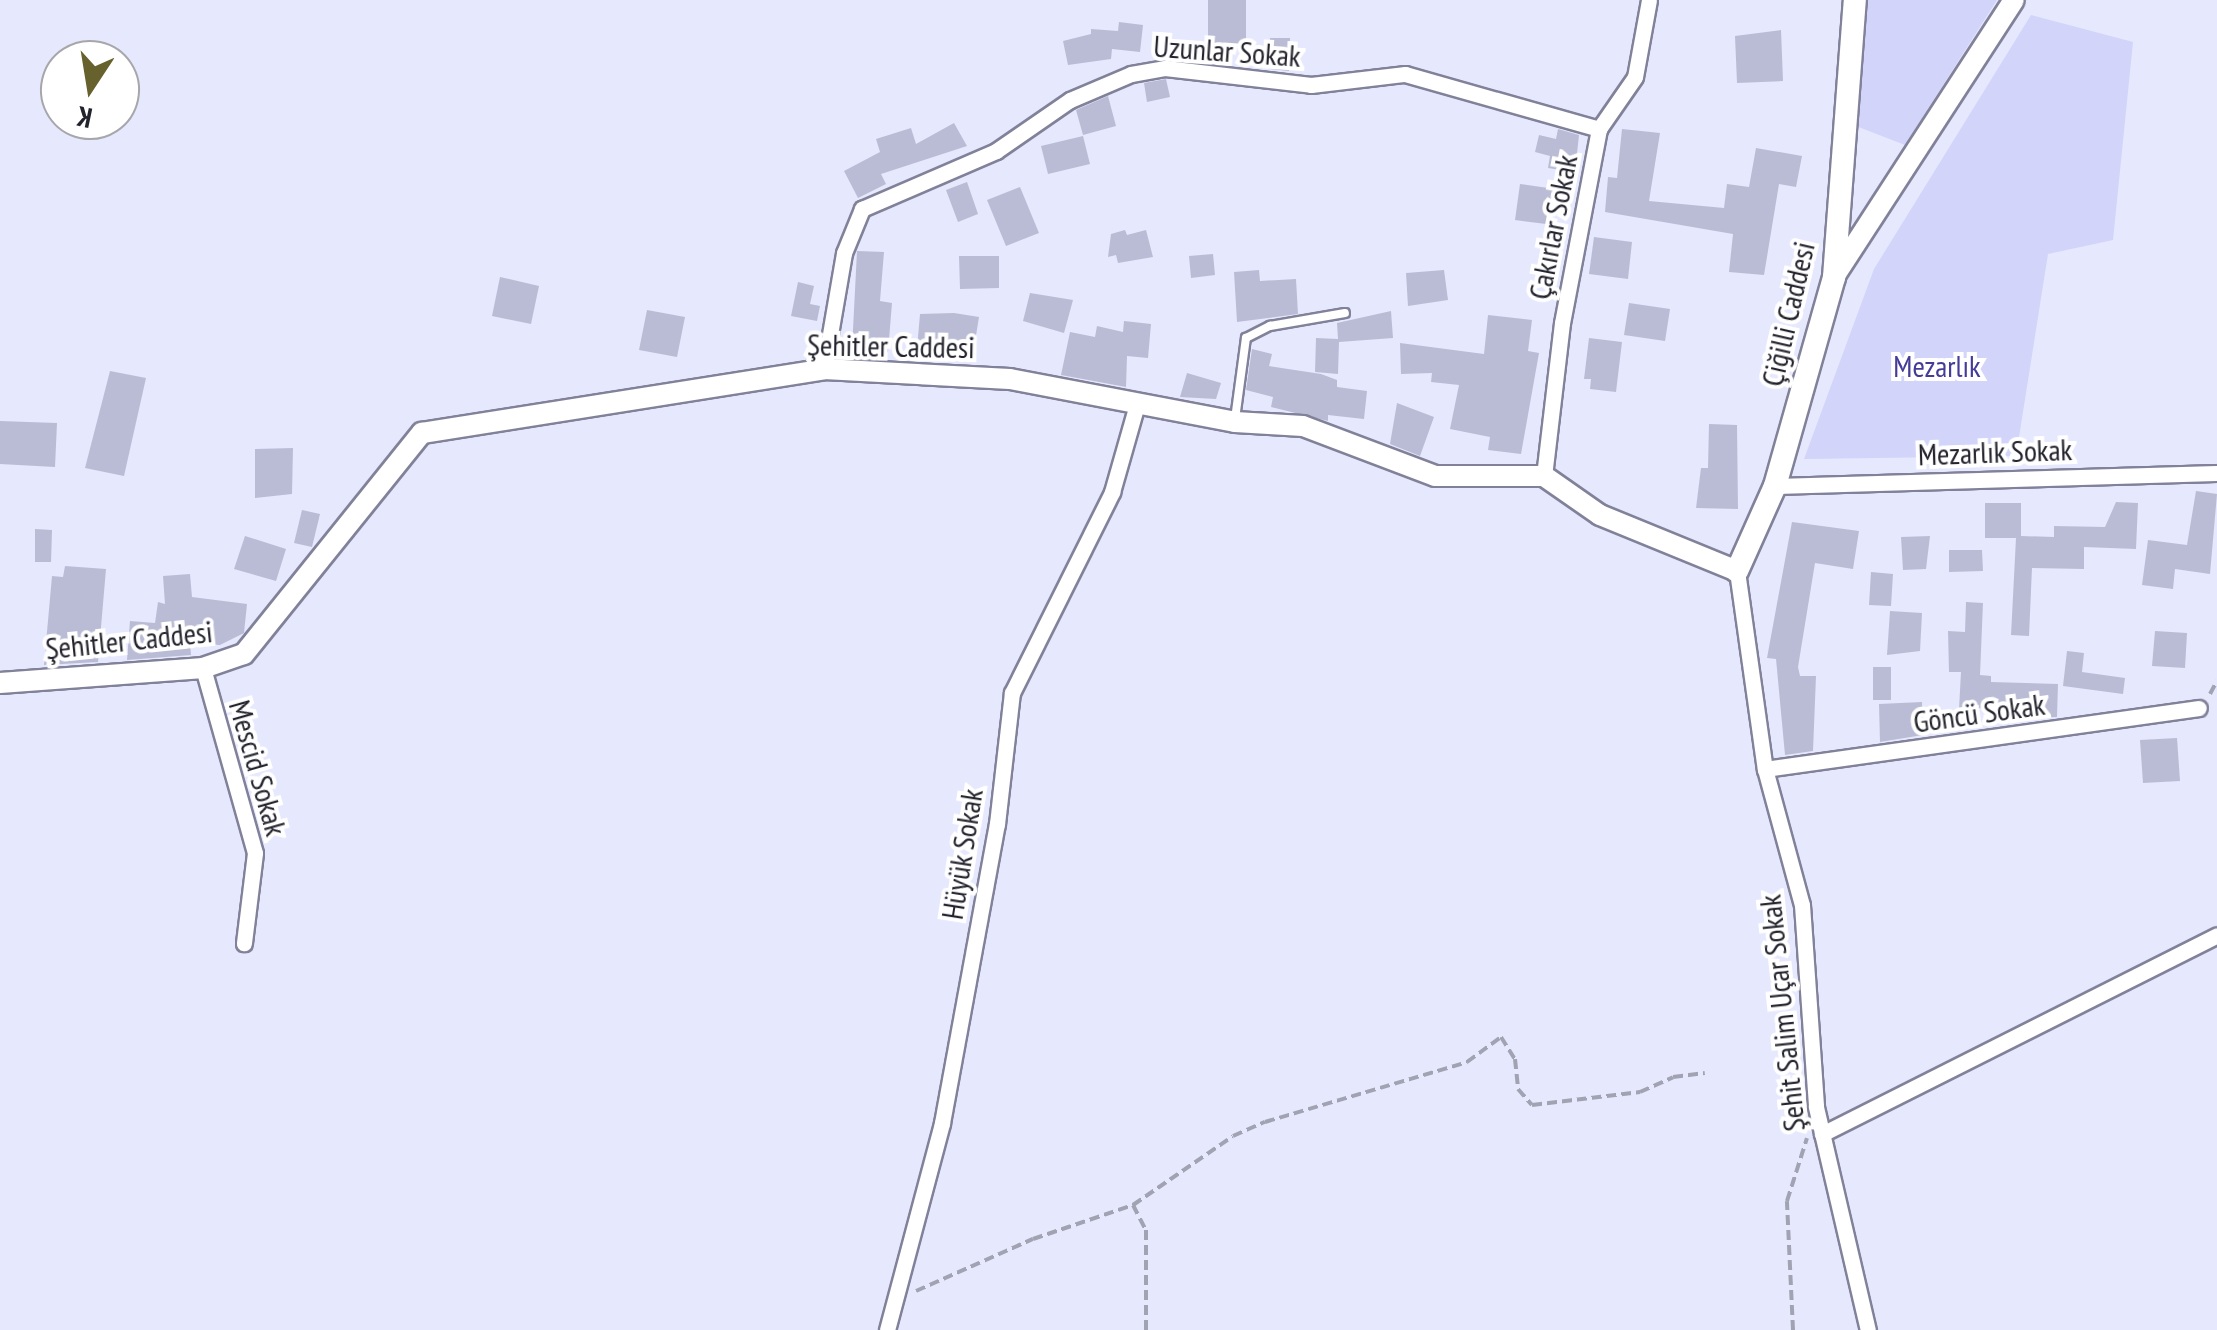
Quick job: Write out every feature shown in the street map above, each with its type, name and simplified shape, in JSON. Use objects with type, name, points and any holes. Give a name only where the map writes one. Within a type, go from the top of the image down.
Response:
[{"type":"main road","name":"Çiğilli Caddesi","points":[[1736,571],[1775,486],[1834,277],[1855,0]]},
{"type":"street","name":"Çakırlar Sokak","points":[[1544,476],[1562,324],[1599,130],[1635,77],[1649,0]]},
{"type":"street","points":[[1834,277],[2014,0]]},
{"type":"street","name":"Uzunlar Sokak","points":[[824,369],[844,252],[862,209],[1008,146],[1070,100],[1130,74],[1165,68],[1311,84],[1405,74],[1599,130]]},
{"type":"street","name":"Şehitler Caddesi","points":[[0,683],[202,668],[244,654],[422,433],[824,369],[1010,379],[1235,422],[1303,426],[1435,476],[1544,476]]},
{"type":"street","name":"Hüyük Sokak","points":[[887,1330],[899,1298],[942,1123],[997,824],[1012,693],[1112,492],[1137,404]]},
{"type":"street","name":"Mezarlık Sokak","points":[[1775,486],[2217,473]]},
{"type":"street","points":[[1544,476],[1600,515],[1736,571]]},
{"type":"street","name":"Şehit Salim Uçar Sokak","points":[[1736,571],[1765,769],[1802,905],[1816,1108],[1868,1330]]},
{"type":"street","name":"Mescid Sokak","points":[[202,668],[255,852],[244,942]]},
{"type":"street","name":"Göncü Sokak","points":[[1765,769],[2199,708]]},
{"type":"street","points":[[1822,1134],[2217,935]]},
{"type":"lane","points":[[1235,422],[1246,338],[1270,326],[1346,313]]},
{"type":"path","points":[[899,1298],[1032,1239],[1133,1205],[1233,1136],[1467,1062],[1502,1037],[1515,1059],[1518,1089],[1532,1105],[1640,1092],[1673,1077],[1705,1073]]},
{"type":"path","points":[[1793,1330],[1787,1201],[1816,1108]]},
{"type":"path","points":[[1133,1205],[1146,1230],[1146,1330]]},
{"type":"green space","points":[[1864,0],[1997,0],[1905,145],[1856,126]]},
{"type":"green space","name":"Mezarlık","points":[[2031,15],[2133,42],[2113,240],[2048,254],[2016,456],[1804,459],[1874,269]]},
{"type":"building","points":[[1208,0],[1246,0],[1246,47],[1208,47]]},
{"type":"building","points":[[1119,22],[1143,25],[1140,52],[1112,49],[1111,59],[1068,65],[1063,41],[1091,34],[1091,29],[1118,31]]},
{"type":"building","points":[[1781,30],[1783,81],[1737,83],[1735,36]]},
{"type":"building","points":[[1270,38],[1290,38],[1289,71],[1269,69]]},
{"type":"building","points":[[1166,79],[1170,97],[1147,102],[1144,83]]},
{"type":"building","points":[[1108,96],[1116,126],[1083,135],[1076,110]]},
{"type":"building","points":[[954,123],[967,146],[881,174],[886,184],[858,198],[844,171],[880,152],[876,139],[911,128],[916,144]]},
{"type":"building","points":[[1558,129],[1579,135],[1575,172],[1548,168],[1550,156],[1535,152],[1539,135],[1556,139]]},
{"type":"building","points":[[1622,129],[1660,133],[1649,201],[1724,208],[1727,184],[1749,187],[1756,148],[1802,156],[1796,187],[1779,184],[1764,275],[1729,272],[1733,234],[1605,212],[1608,177],[1617,178]]},
{"type":"building","points":[[1083,136],[1090,164],[1048,174],[1041,146]]},
{"type":"building","points":[[967,182],[978,214],[958,222],[946,190]]},
{"type":"building","points":[[1520,184],[1555,189],[1546,224],[1515,220]]},
{"type":"building","points":[[1020,187],[1039,233],[1006,246],[987,200]]},
{"type":"building","points":[[1125,230],[1127,235],[1146,230],[1153,257],[1118,263],[1116,255],[1108,257],[1111,234]]},
{"type":"building","points":[[1594,237],[1632,242],[1628,279],[1589,274]]},
{"type":"building","points":[[857,251],[884,252],[880,301],[892,303],[888,352],[852,349]]},
{"type":"building","points":[[1213,254],[1215,275],[1191,278],[1189,256]]},
{"type":"building","points":[[959,256],[999,256],[999,288],[960,289]]},
{"type":"building","points":[[1259,270],[1260,281],[1296,279],[1298,314],[1237,322],[1234,272]]},
{"type":"building","points":[[1444,270],[1448,300],[1408,306],[1406,273]]},
{"type":"building","points":[[500,277],[539,286],[531,324],[492,316]]},
{"type":"building","points":[[798,282],[814,286],[810,304],[820,306],[817,321],[791,316]]},
{"type":"building","points":[[1030,293],[1073,300],[1064,333],[1023,321]]},
{"type":"building","points":[[1629,303],[1670,309],[1665,341],[1624,335]]},
{"type":"building","points":[[647,310],[685,317],[677,357],[639,350]]},
{"type":"building","points":[[1391,311],[1393,338],[1339,342],[1338,374],[1315,372],[1316,338],[1338,339],[1337,323]]},
{"type":"building","points":[[920,314],[979,317],[973,354],[945,349],[939,361],[916,360]]},
{"type":"building","points":[[1488,315],[1532,320],[1528,351],[1539,353],[1521,454],[1488,450],[1490,437],[1450,429],[1459,385],[1431,382],[1432,373],[1401,374],[1400,343],[1484,354]]},
{"type":"building","points":[[1124,321],[1151,324],[1148,358],[1127,356],[1126,387],[1061,375],[1070,332],[1095,337],[1097,326],[1123,332]]},
{"type":"building","points":[[1589,338],[1622,342],[1616,392],[1590,389],[1591,379],[1584,379]]},
{"type":"building","points":[[1252,349],[1272,354],[1269,366],[1321,374],[1337,380],[1337,387],[1367,391],[1364,419],[1328,415],[1328,421],[1271,407],[1273,397],[1246,390]]},
{"type":"building","points":[[110,371],[146,378],[124,476],[85,468]]},
{"type":"building","points":[[1187,373],[1221,383],[1216,399],[1180,397]]},
{"type":"building","points":[[1397,403],[1434,417],[1420,456],[1390,444]]},
{"type":"building","points":[[0,421],[57,423],[55,467],[0,464]]},
{"type":"building","points":[[1709,424],[1737,425],[1738,509],[1696,508],[1701,468],[1708,468]]},
{"type":"building","points":[[293,448],[292,494],[255,498],[255,449]]},
{"type":"building","points":[[2196,491],[2217,494],[2210,574],[2175,569],[2173,589],[2142,585],[2148,540],[2187,545]]},
{"type":"building","points":[[2116,502],[2138,503],[2136,549],[2084,547],[2084,569],[2032,568],[2029,636],[2011,635],[2016,538],[1985,538],[1985,503],[2021,503],[2021,536],[2054,537],[2054,526],[2105,527]]},
{"type":"building","points":[[302,510],[320,514],[312,547],[294,543]]},
{"type":"building","points":[[1792,522],[1859,531],[1853,569],[1815,563],[1798,667],[1800,676],[1816,676],[1813,751],[1785,755],[1776,659],[1767,658]]},
{"type":"building","points":[[35,529],[52,530],[51,562],[35,562]]},
{"type":"building","points":[[245,536],[286,549],[276,581],[234,569]]},
{"type":"building","points":[[1930,536],[1926,569],[1903,570],[1901,537]]},
{"type":"building","points":[[1949,550],[1982,550],[1983,571],[1949,572]]},
{"type":"building","points":[[65,566],[106,569],[98,662],[44,665],[52,576],[63,577]]},
{"type":"building","points":[[1871,572],[1893,574],[1891,606],[1869,605]]},
{"type":"building","points":[[190,574],[192,597],[247,604],[244,633],[220,645],[190,643],[191,655],[127,660],[130,621],[155,623],[158,602],[165,604],[163,576]]},
{"type":"building","points":[[1966,602],[1983,603],[1980,675],[1991,676],[1991,682],[2058,684],[2057,717],[2021,718],[2021,707],[1959,709],[1961,672],[1949,672],[1948,631],[1965,632]]},
{"type":"building","points":[[1890,611],[1922,613],[1920,651],[1887,655]]},
{"type":"building","points":[[2155,631],[2187,633],[2185,668],[2152,666]]},
{"type":"building","points":[[2067,651],[2084,653],[2082,672],[2125,678],[2123,694],[2063,686]]},
{"type":"building","points":[[1873,667],[1891,667],[1891,700],[1873,700]]},
{"type":"building","points":[[1922,702],[1923,735],[1880,742],[1879,704]]},
{"type":"building","points":[[2177,738],[2180,781],[2143,783],[2140,740]]}]
